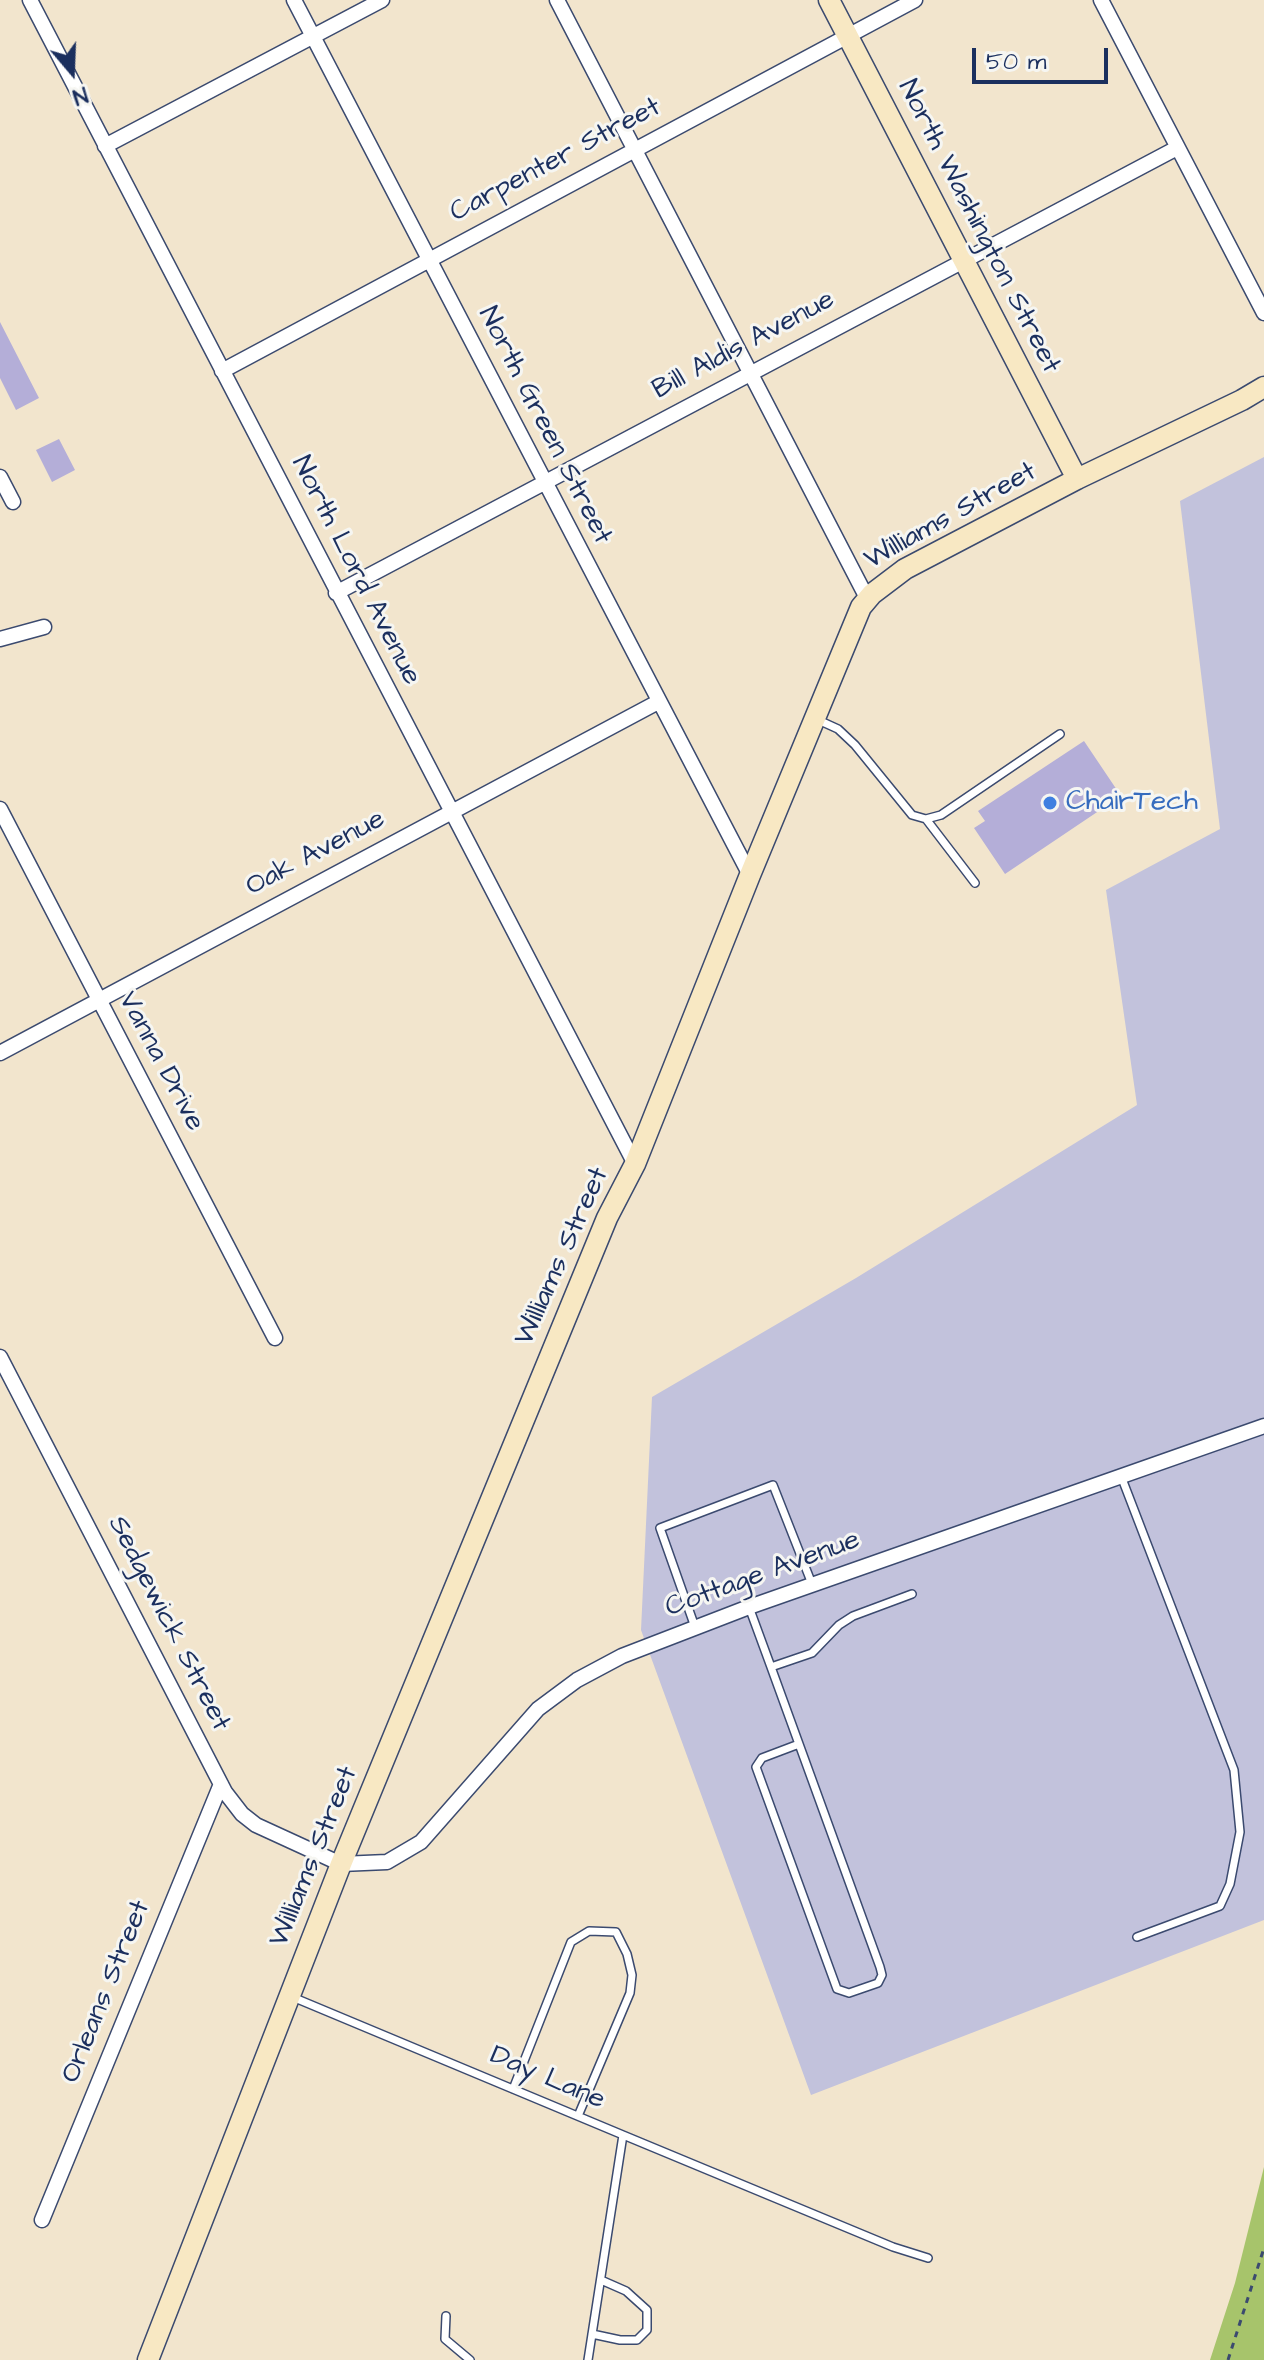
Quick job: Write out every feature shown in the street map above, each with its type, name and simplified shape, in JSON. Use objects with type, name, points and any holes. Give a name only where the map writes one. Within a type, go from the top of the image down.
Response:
[{"type":"street","name":"North Lord Avenue","points":[[30,0],[635,1164]]},
{"type":"street","name":"North Green Street","points":[[294,0],[750,875]]},
{"type":"street","points":[[105,146],[382,0]]},
{"type":"street","points":[[557,0],[867,598]]},
{"type":"street","name":"North Washington Street","points":[[829,0],[1077,479]]},
{"type":"street","name":"Carpenter Street","points":[[222,371],[915,0]]},
{"type":"street","points":[[1101,0],[1264,313]]},
{"type":"street","name":"Bill Aldis Avenue","points":[[336,593],[1177,148]]},
{"type":"street","name":"Williams Street","points":[[148,2360],[341,1864],[607,1218],[635,1164],[814,718],[867,598],[905,569],[1077,479],[1264,387]]},
{"type":"street","points":[[0,477],[13,502]]},
{"type":"street","points":[[0,639],[44,627]]},
{"type":"street","name":"Oak Avenue","points":[[0,1053],[658,702]]},
{"type":"street","name":"Vanna Drive","points":[[0,809],[275,1338]]},
{"type":"street","name":"Sedgewick Street","points":[[1,1360],[221,1784],[236,1807],[256,1825],[341,1864]]},
{"type":"street","name":"Cottage Avenue","points":[[341,1864],[387,1862],[421,1842],[538,1709],[577,1680],[622,1656],[812,1584],[1264,1426]]},
{"type":"street","name":"Orleans Street","points":[[42,2220],[221,1784]]},
{"type":"lane","points":[[814,718],[838,729],[855,745],[912,815],[926,819],[941,815],[1060,734]]},
{"type":"lane","points":[[926,819],[975,883]]},
{"type":"lane","points":[[1121,1476],[1234,1770],[1240,1832],[1230,1884],[1220,1906],[1137,1937]]},
{"type":"lane","points":[[695,1627],[660,1528],[773,1485],[812,1584]]},
{"type":"lane","points":[[771,1667],[812,1653],[839,1625],[853,1616],[912,1594]]},
{"type":"lane","points":[[749,1607],[771,1667],[799,1744],[880,1967],[882,1975],[878,1983],[849,1993],[837,1989],[756,1767],[762,1758],[799,1744]]},
{"type":"lane","points":[[513,2089],[571,1942],[589,1931],[616,1932],[627,1954],[632,1975],[630,1993],[578,2116]]},
{"type":"lane","name":"Day Lane","points":[[288,1995],[623,2135],[588,2360]]},
{"type":"lane","points":[[623,2135],[893,2247],[928,2258]]},
{"type":"lane","points":[[592,2334],[637,2340],[647,2330],[647,2310],[626,2291],[601,2280]]},
{"type":"lane","points":[[446,2316],[445,2339],[470,2360]]},
{"type":"path","points":[[1228,2360],[1264,2248]]},
{"type":"shaded area","points":[[1264,457],[1264,1920],[811,2095],[641,1630],[652,1397],[856,1278],[1137,1105],[1106,890],[1220,829],[1180,501]]},
{"type":"green space","points":[[1264,2167],[1264,2360],[1210,2360],[1235,2283]]},
{"type":"building","points":[[0,322],[39,398],[16,410],[0,378]]},
{"type":"building","points":[[59,439],[75,470],[52,482],[36,450]]},
{"type":"building","name":"ChairTech","points":[[1084,741],[1121,796],[1005,874],[974,828],[985,821],[978,811]]},
{"type":"place","name":"ChairTech","points":[[1050,803]]}]
